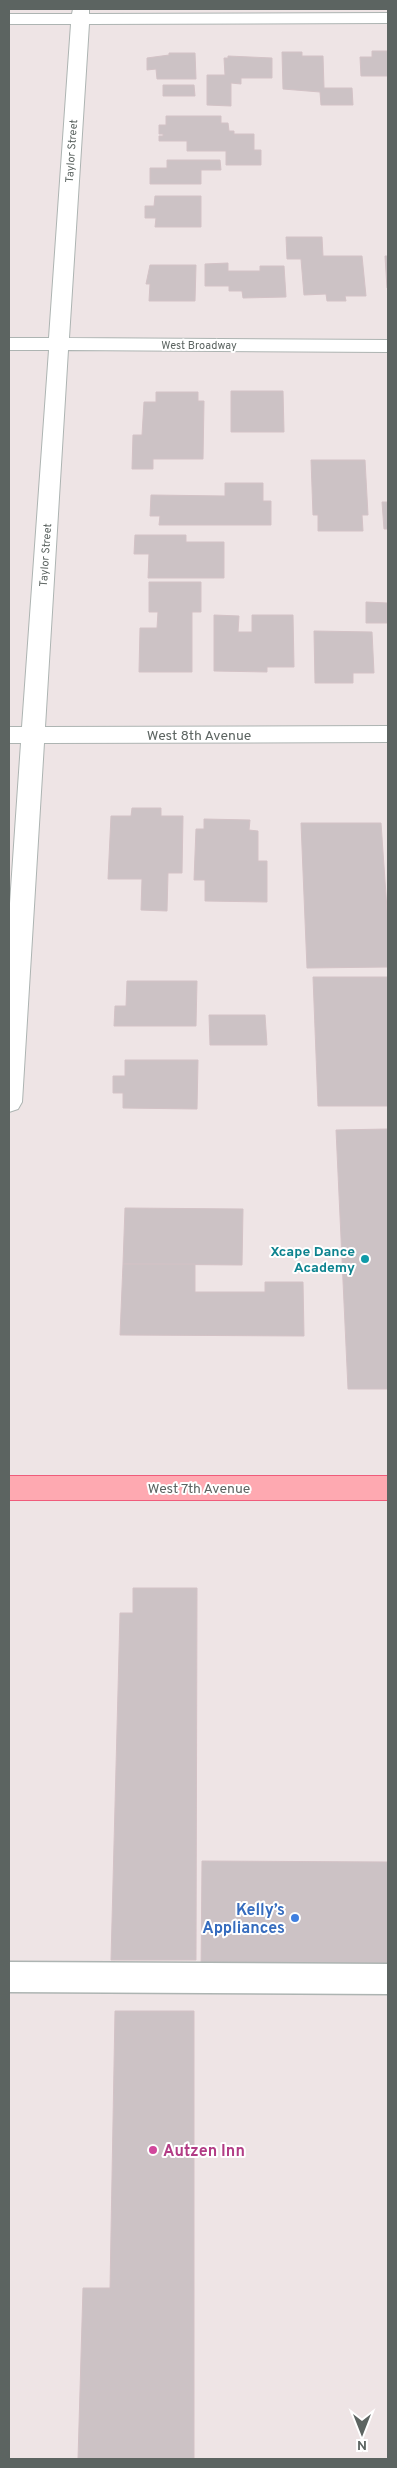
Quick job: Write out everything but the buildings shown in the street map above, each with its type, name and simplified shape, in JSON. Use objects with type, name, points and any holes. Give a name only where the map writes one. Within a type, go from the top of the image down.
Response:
[{"type":"main road","name":"West 7th Avenue","points":[[9,1488],[388,1488]]},
{"type":"street","points":[[9,19],[80,14],[388,18]]},
{"type":"street","name":"Taylor Street","points":[[9,1102],[80,14]]},
{"type":"street","name":"West Broadway","points":[[9,344],[388,346]]},
{"type":"street","name":"West 8th Avenue","points":[[9,735],[388,734]]},
{"type":"lane","points":[[9,1977],[388,1980]]},
{"type":"place","name":"Xcape Dance Academy","points":[[365,1259]]},
{"type":"place","name":"Kelly’s Appliances","points":[[295,1918]]},
{"type":"place","name":"Autzen Inn","points":[[153,2150]]}]
